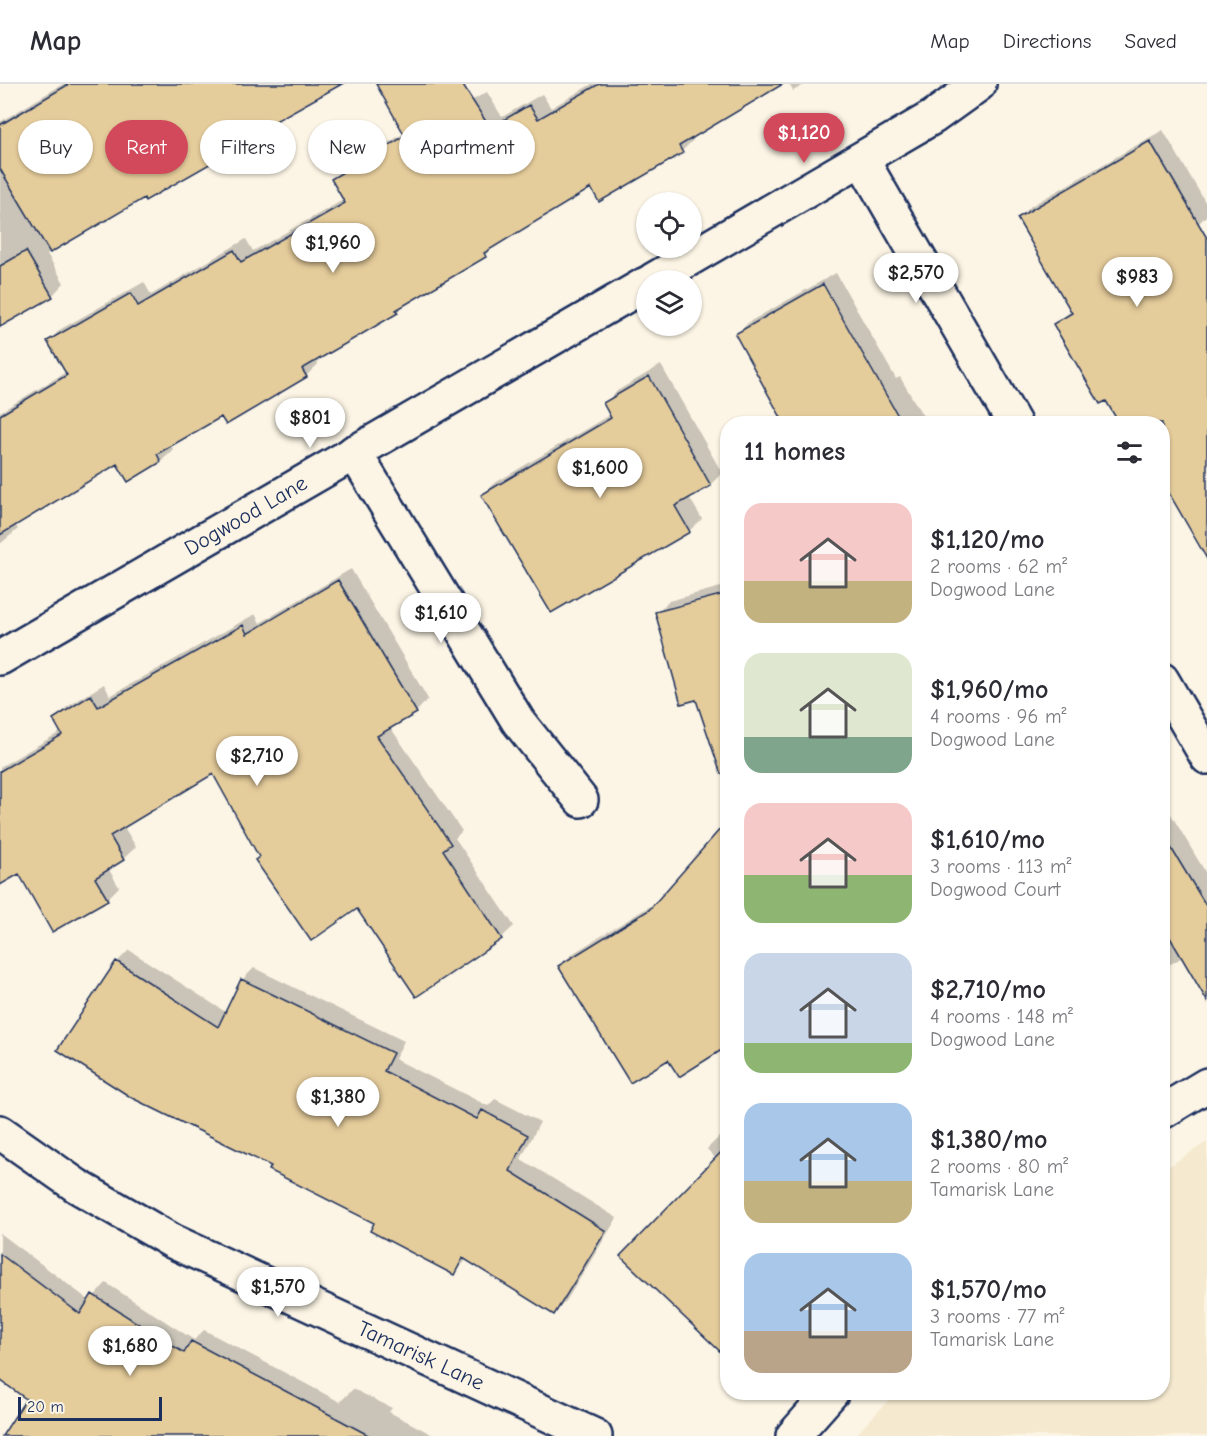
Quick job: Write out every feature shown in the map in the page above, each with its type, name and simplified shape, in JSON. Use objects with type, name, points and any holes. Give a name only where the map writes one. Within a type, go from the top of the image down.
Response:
[{"type":"street","points":[[670,270],[862,160],[933,117],[979,84]]},
{"type":"street","points":[[862,160],[1010,416]]},
{"type":"street","name":"Dogwood Lane","points":[[0,658],[636,290]]},
{"type":"street","points":[[354,452],[518,721],[581,800]]},
{"type":"street","points":[[1170,694],[1207,757]]},
{"type":"street","points":[[1170,1107],[1207,1085]]},
{"type":"street","name":"Tamarisk Lane","points":[[0,1132],[77,1186],[172,1241],[595,1436]]},
{"type":"street","points":[[793,1436],[825,1400]]},
{"type":"shaded area","points":[[1207,1142],[1207,1436],[855,1436],[889,1400],[1170,1400],[1170,1166]]},
{"type":"building","points":[[69,84],[342,84],[277,120],[200,120],[200,170],[145,201],[144,198],[50,253],[0,169],[0,125]]},
{"type":"building","points":[[376,84],[462,84],[485,120],[399,120],[399,125]]},
{"type":"building","points":[[599,84],[783,84],[679,146],[683,153],[599,202],[591,188],[484,253],[486,257],[396,310],[398,313],[302,369],[307,377],[226,425],[221,417],[157,454],[161,462],[128,482],[117,464],[0,535],[0,415],[67,375],[47,341],[131,293],[138,306],[234,250],[241,262],[345,203],[331,179],[340,174],[387,174],[387,146],[399,139],[399,174],[535,174],[535,120],[504,120],[529,105],[538,119]]},
{"type":"building","points":[[1150,141],[1207,238],[1207,559],[1170,495],[1170,416],[1115,416],[1106,401],[1100,404],[1053,324],[1072,313],[1017,218]]},
{"type":"building","points":[[26,251],[53,297],[0,327],[0,266]]},
{"type":"building","points":[[823,284],[898,416],[780,416],[735,334]]},
{"type":"building","points":[[649,376],[711,486],[675,506],[690,532],[551,613],[481,495],[611,418],[603,403]]},
{"type":"building","points":[[338,580],[417,713],[377,736],[451,844],[443,850],[502,939],[416,997],[357,909],[311,941],[255,860],[259,857],[213,774],[110,836],[124,860],[95,878],[108,900],[52,932],[19,874],[0,885],[0,771],[62,735],[53,719],[91,695],[98,707],[243,625],[247,634]]},
{"type":"building","points":[[720,595],[720,771],[696,700],[681,704],[655,612]]},
{"type":"building","points":[[720,829],[720,1051],[679,1077],[668,1060],[630,1083],[558,966],[649,910]]},
{"type":"building","points":[[1170,846],[1207,907],[1207,1001],[1170,938]]},
{"type":"building","points":[[116,961],[218,1027],[241,979],[393,1053],[384,1071],[477,1119],[482,1110],[528,1135],[510,1171],[606,1231],[554,1315],[463,1258],[454,1275],[370,1231],[374,1223],[269,1170],[271,1166],[132,1098],[57,1050]]},
{"type":"building","points":[[720,1153],[720,1351],[620,1256]]},
{"type":"building","points":[[0,1254],[80,1314],[92,1294],[184,1353],[191,1341],[370,1436],[2,1436],[26,1399],[0,1380]]}]
